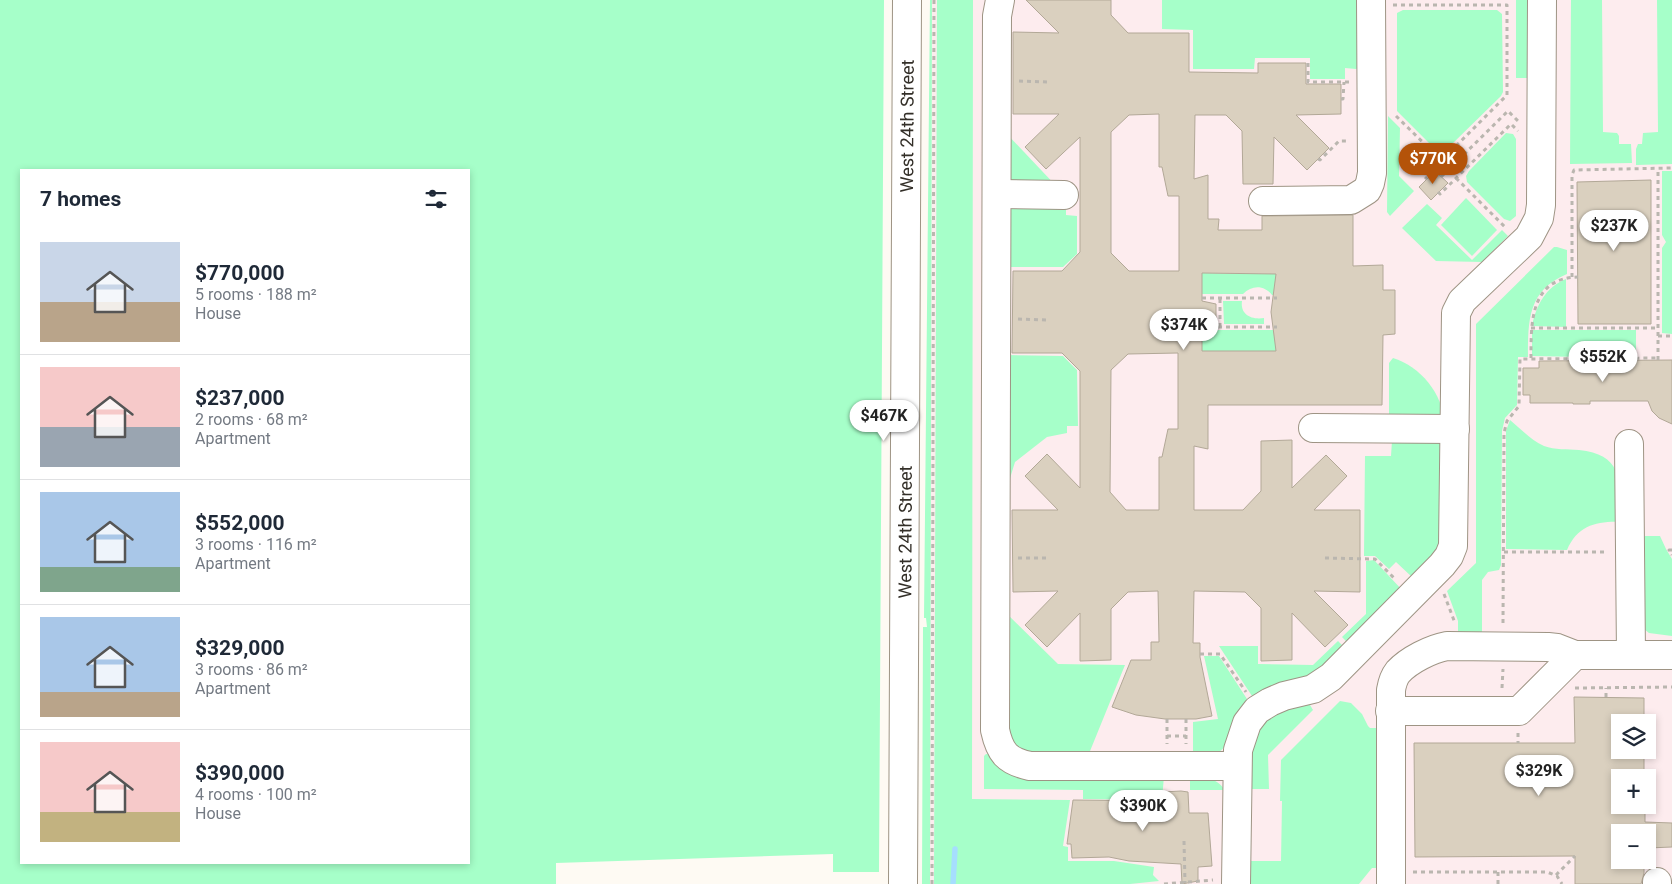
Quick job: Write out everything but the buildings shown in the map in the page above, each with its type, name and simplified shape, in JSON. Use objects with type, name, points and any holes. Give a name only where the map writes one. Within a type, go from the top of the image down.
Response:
[{"type":"street","name":"West 24th Street","points":[[903,884],[908,0]]},
{"type":"street","points":[[1000,0],[997,16],[996,319],[995,730],[998,743],[1002,752],[1009,759],[1030,766],[1237,766]]},
{"type":"street","points":[[1236,881],[1238,750],[1248,722],[1258,710],[1270,702],[1313,688],[1330,677],[1435,572],[1449,556],[1453,546],[1456,313],[1462,301],[1529,237],[1539,218],[1541,205],[1532,141],[1542,0]]},
{"type":"street","points":[[1263,201],[1350,200],[1367,190],[1370,184],[1372,82],[1382,2]]},
{"type":"street","points":[[997,194],[1064,195]]},
{"type":"street","points":[[1313,428],[1455,429]]},
{"type":"street","points":[[1629,444],[1631,655]]},
{"type":"street","points":[[1400,877],[1390,711],[1393,681],[1399,672],[1434,649],[1456,646],[1548,647],[1557,648],[1575,656],[1672,655]]},
{"type":"street","points":[[1390,711],[1520,711],[1575,656]]},
{"type":"path","points":[[932,884],[934,0]]},
{"type":"path","points":[[1382,2],[1507,5],[1508,95],[1425,177],[1427,179]]},
{"type":"path","points":[[1308,63],[1308,82],[1372,82]]},
{"type":"path","points":[[997,81],[1049,82]]},
{"type":"path","points":[[1341,99],[1343,99],[1344,82]]},
{"type":"path","points":[[1438,192],[1440,194],[1510,124],[1532,141],[1530,146],[1530,133],[1508,111],[1441,177]]},
{"type":"path","points":[[1392,112],[1442,161]]},
{"type":"path","points":[[1318,159],[1320,160],[1339,141],[1371,142]]},
{"type":"path","points":[[1504,580],[1505,426],[1519,406],[1520,358],[1658,359],[1658,168]]},
{"type":"path","points":[[1572,277],[1572,172],[1579,169],[1672,168]]},
{"type":"path","points":[[1456,178],[1509,231]]},
{"type":"path","points":[[1531,358],[1531,328],[1534,310],[1541,295],[1556,282],[1567,277],[1578,277]]},
{"type":"path","points":[[1202,298],[1277,298]]},
{"type":"path","points":[[1220,298],[1220,327]]},
{"type":"path","points":[[996,319],[1048,320]]},
{"type":"path","points":[[1202,327],[1277,327]]},
{"type":"path","points":[[1531,328],[1658,328]]},
{"type":"path","points":[[1658,336],[1672,336]]},
{"type":"path","points":[[1672,550],[1669,550],[1672,555]]},
{"type":"path","points":[[1504,552],[1612,552]]},
{"type":"path","points":[[996,558],[1048,558]]},
{"type":"path","points":[[1325,558],[1374,559],[1412,596]]},
{"type":"path","points":[[1435,572],[1456,626],[1456,646]]},
{"type":"path","points":[[1200,654],[1220,654],[1258,710]]},
{"type":"path","points":[[1573,688],[1672,687]]},
{"type":"path","points":[[1606,688],[1606,698]]},
{"type":"path","points":[[1167,736],[1186,736]]},
{"type":"path","points":[[1184,840],[1185,883]]},
{"type":"path","points":[[1556,875],[1575,856]]},
{"type":"path","points":[[1498,872],[1498,884]]},
{"type":"path","points":[[1400,877],[1414,873],[1547,872],[1556,875],[1561,879],[1562,884]]},
{"type":"path","points":[[1164,884],[1236,881]]},
{"type":"shaded area","points":[[932,0],[1672,0],[1672,884],[929,884]]},
{"type":"green space","points":[[0,0],[884,0],[879,872],[833,872],[833,854],[556,863],[556,884],[0,884]]},
{"type":"green space","points":[[930,0],[932,0],[930,884],[922,884],[923,627],[927,627],[926,618],[924,618]]},
{"type":"green space","points":[[937,0],[973,0],[972,799],[1070,800],[1063,846],[1068,847],[1068,861],[1114,861],[1154,867],[1153,875],[1159,881],[1130,884],[934,884]]},
{"type":"green space","points":[[1162,0],[1362,0],[1360,67],[1356,69],[1345,68],[1345,79],[1310,79],[1310,58],[1255,58],[1254,69],[1193,69],[1193,30],[1162,29]]},
{"type":"green space","points":[[1516,0],[1533,0],[1532,78],[1516,78]]},
{"type":"green space","points":[[1571,0],[1602,0],[1603,132],[1617,133],[1619,144],[1631,144],[1632,163],[1570,164]]},
{"type":"green space","points":[[1657,0],[1672,0],[1672,164],[1636,165],[1636,149],[1638,144],[1642,144],[1643,133],[1658,132]]},
{"type":"green space","points":[[1403,10],[1497,10],[1502,14],[1503,92],[1450,146],[1441,147],[1429,143],[1397,111],[1397,13]]},
{"type":"green space","points":[[1388,116],[1400,128],[1399,176],[1414,191],[1390,216],[1387,212]]},
{"type":"green space","points":[[1006,133],[1059,189],[1007,187]]},
{"type":"green space","points":[[1506,133],[1513,134],[1516,139],[1516,216],[1510,221],[1504,219],[1467,182],[1466,176]]},
{"type":"green space","points":[[1662,171],[1672,171],[1672,334],[1662,333],[1662,248],[1666,242],[1662,235]]},
{"type":"green space","points":[[1466,198],[1497,230],[1472,256],[1441,225]]},
{"type":"green space","points":[[1066,201],[1066,215],[1077,216],[1077,254],[1063,267],[1006,267],[1006,202]]},
{"type":"green space","points":[[1427,204],[1442,218],[1436,225],[1472,260],[1502,230],[1508,236],[1482,262],[1436,261],[1402,228]]},
{"type":"green space","points":[[1554,247],[1567,250],[1567,274],[1544,289],[1533,308],[1530,319],[1528,357],[1518,357],[1517,405],[1505,418],[1502,431],[1501,565],[1499,570],[1488,572],[1482,580],[1481,634],[1458,635],[1458,621],[1447,591],[1476,563],[1476,324]]},
{"type":"green space","points":[[1202,273],[1277,274],[1277,295],[1272,295],[1265,289],[1258,287],[1250,289],[1243,294],[1202,294]]},
{"type":"green space","points":[[1566,279],[1566,327],[1532,326],[1536,311],[1543,298],[1559,282]]},
{"type":"green space","points":[[1223,301],[1242,301],[1245,313],[1251,317],[1264,318],[1264,324],[1224,324]]},
{"type":"green space","points":[[1202,330],[1277,330],[1277,351],[1202,351]]},
{"type":"green space","points":[[1532,330],[1636,330],[1636,356],[1595,356],[1593,353],[1584,354],[1582,357],[1532,356]]},
{"type":"green space","points":[[1006,355],[1063,356],[1077,370],[1078,426],[1067,426],[1067,433],[1047,437],[1015,462],[1007,488]]},
{"type":"green space","points":[[1393,358],[1412,367],[1428,382],[1439,401],[1444,422],[1389,421],[1389,363]]},
{"type":"green space","points":[[1510,420],[1539,444],[1552,448],[1594,453],[1605,458],[1613,465],[1620,484],[1622,522],[1604,522],[1589,526],[1577,535],[1567,550],[1506,549],[1506,431]]},
{"type":"green space","points":[[1442,440],[1441,548],[1412,577],[1396,562],[1389,569],[1375,556],[1364,556],[1365,456],[1391,456],[1392,441]]},
{"type":"green space","points":[[1645,536],[1660,536],[1672,559],[1672,636],[1649,633],[1638,624],[1638,542]]},
{"type":"green space","points":[[1374,560],[1403,591],[1349,644],[1342,637],[1366,614],[1366,561]]},
{"type":"green space","points":[[1004,611],[1058,664],[1125,665],[1088,756],[1028,756],[1007,740]]},
{"type":"green space","points":[[1338,641],[1345,648],[1315,677],[1252,696],[1219,646],[1258,646],[1258,664],[1313,665]]},
{"type":"green space","points":[[1204,656],[1219,656],[1247,699],[1229,739],[1220,752],[1213,755],[1193,756],[1193,722],[1218,719]]},
{"type":"green space","points":[[1307,700],[1313,710],[1268,755],[1269,789],[1246,789],[1246,762],[1260,725],[1271,715]]},
{"type":"green space","points":[[1340,701],[1351,703],[1362,714],[1370,728],[1377,728],[1378,868],[1372,868],[1359,884],[1248,884],[1248,861],[1281,861],[1281,760]]},
{"type":"green space","points":[[986,754],[1164,776],[1162,800],[1083,799],[1083,790],[984,789],[984,756]]},
{"type":"green space","points":[[1190,776],[1214,780],[1225,790],[1190,790]]},
{"type":"waterway","points":[[953,884],[955,849]]}]
